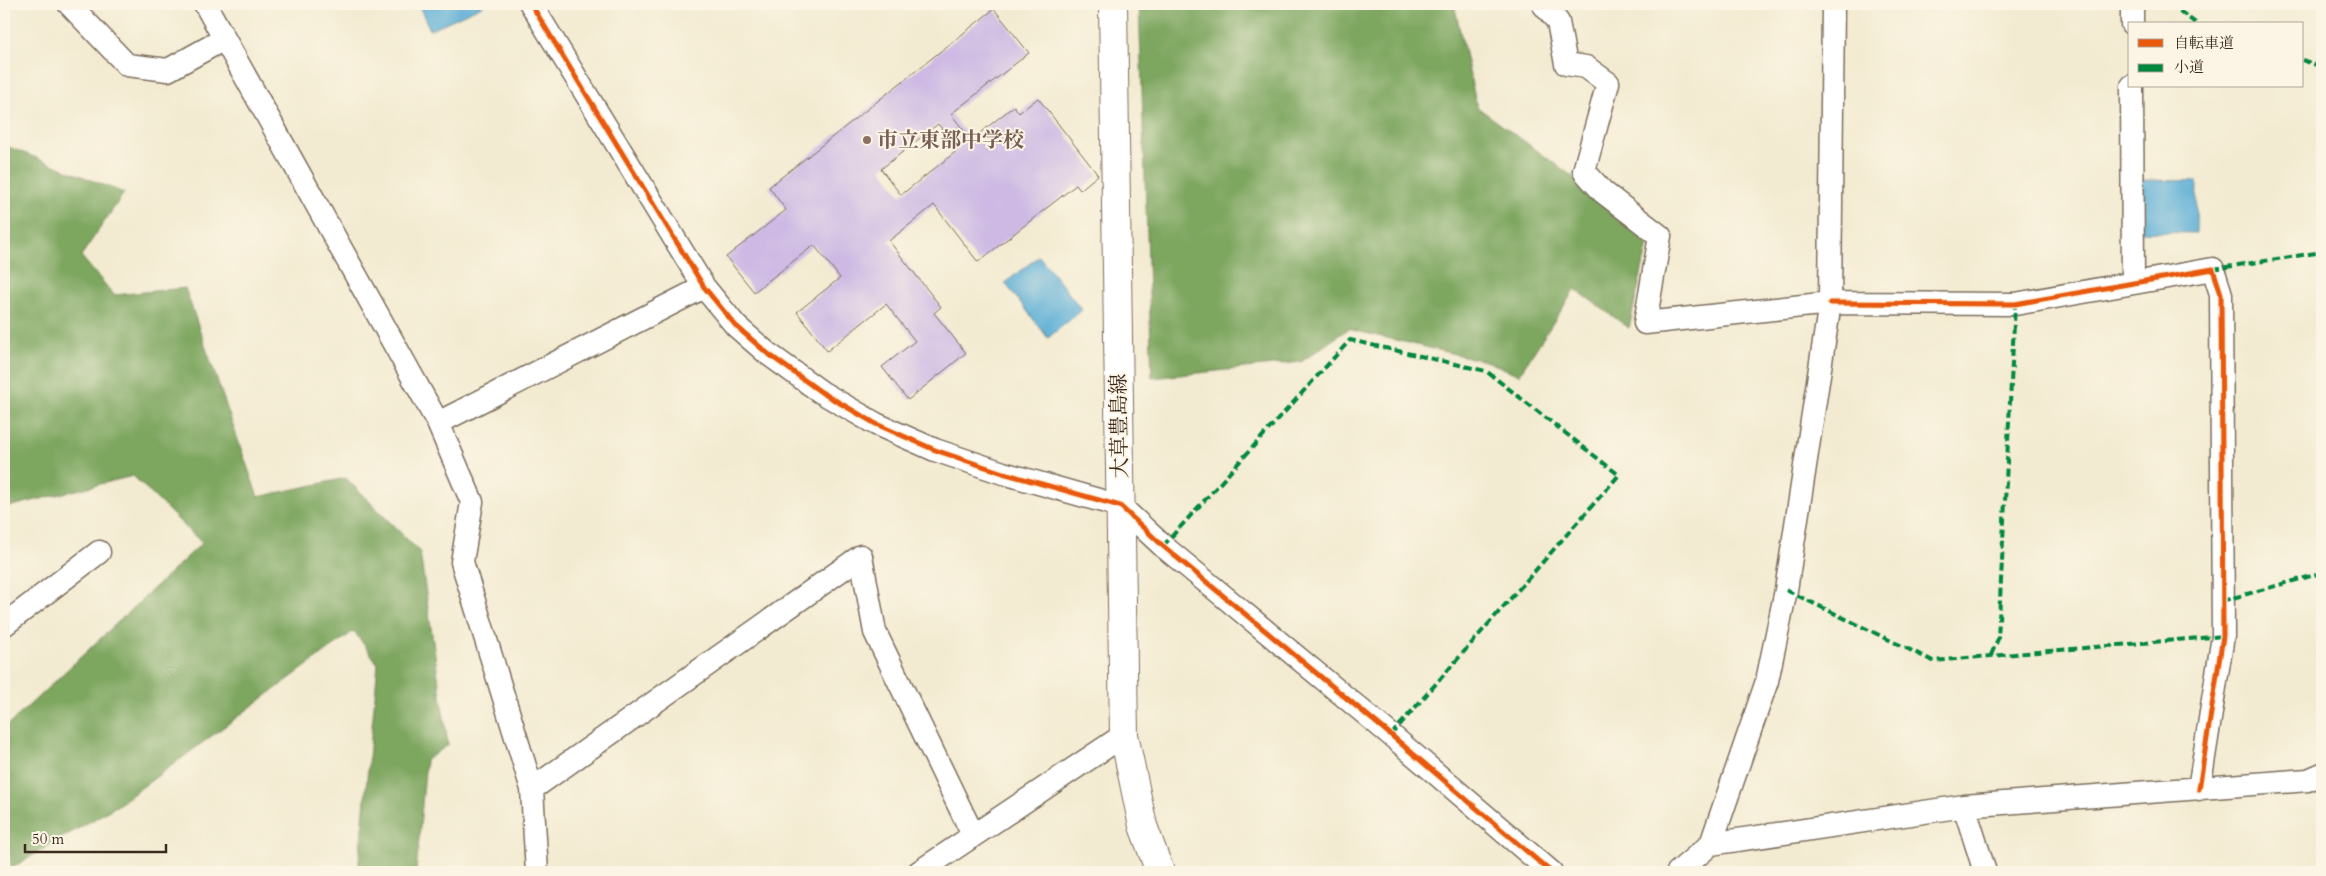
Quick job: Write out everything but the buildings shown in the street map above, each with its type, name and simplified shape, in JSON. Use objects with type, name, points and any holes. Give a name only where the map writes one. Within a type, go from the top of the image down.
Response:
[{"type":"main road","name":"大草豊島線","points":[[1113,4],[1124,735],[1143,826],[1160,872]]},
{"type":"street","points":[[69,4],[126,65],[168,70],[224,39]]},
{"type":"street","points":[[205,4],[438,423],[472,502],[462,562],[532,789],[537,872]]},
{"type":"street","points":[[531,4],[704,287],[736,326],[768,353],[822,392],[876,424],[935,450],[1003,473],[1120,506],[1163,546],[1551,872]]},
{"type":"street","points":[[1544,4],[1558,22],[1566,64],[1586,67],[1608,83],[1584,171],[1603,192],[1660,236],[1645,323],[1830,304],[2015,304],[2213,269],[2221,294],[2223,636],[2199,789]]},
{"type":"street","points":[[1678,872],[1711,844],[1766,682],[1786,590],[1830,304],[1833,4]]},
{"type":"street","points":[[2132,4],[2132,22]]},
{"type":"street","points":[[2132,88],[2133,283]]},
{"type":"street","points":[[438,423],[704,287]]},
{"type":"street","points":[[4,625],[99,552]]},
{"type":"street","points":[[532,789],[861,556],[875,632],[973,835]]},
{"type":"street","points":[[919,872],[1124,735]]},
{"type":"street","points":[[1711,844],[1964,806],[2308,780],[2322,774]]},
{"type":"street","points":[[1964,806],[1985,872]]},
{"type":"green space","points":[[1139,4],[1454,4],[1477,107],[1572,176],[1648,244],[1629,328],[1575,289],[1519,375],[1489,362],[1348,329],[1301,362],[1152,378]]},
{"type":"green space","points":[[4,145],[124,193],[81,256],[114,295],[185,288],[258,497],[346,478],[420,552],[448,745],[426,760],[416,872],[358,872],[378,664],[354,631],[118,805],[11,868],[4,777],[4,729],[202,543],[133,476],[4,508]]},
{"type":"water","points":[[418,4],[481,4],[482,6],[430,30]]},
{"type":"water","points":[[2140,180],[2197,181],[2196,233],[2139,232]]},
{"type":"water","points":[[1039,256],[1082,310],[1048,338],[1005,283]]},
{"type":"marked path","points":[[2170,4],[2194,22]]},
{"type":"marked path","points":[[2304,61],[2322,67]]},
{"type":"marked path","points":[[2213,269],[2322,252]]},
{"type":"marked path","points":[[1991,655],[1998,639],[2015,304]]},
{"type":"marked path","points":[[1163,546],[1350,340],[1486,371],[1619,475],[1391,735]]},
{"type":"marked path","points":[[2222,601],[2322,573]]},
{"type":"marked path","points":[[1786,590],[1933,661],[2223,636]]},
{"type":"cycle path","points":[[531,4],[704,287],[736,326],[767,353],[821,392],[876,424],[935,450],[1003,473],[1120,506],[1163,546],[1391,735],[1551,872]]},
{"type":"cycle path","points":[[1830,303],[2015,304],[2213,269],[2221,294],[2223,636],[2199,789]]},
{"type":"place","name":"市立東部中学校","points":[[867,140]]}]
